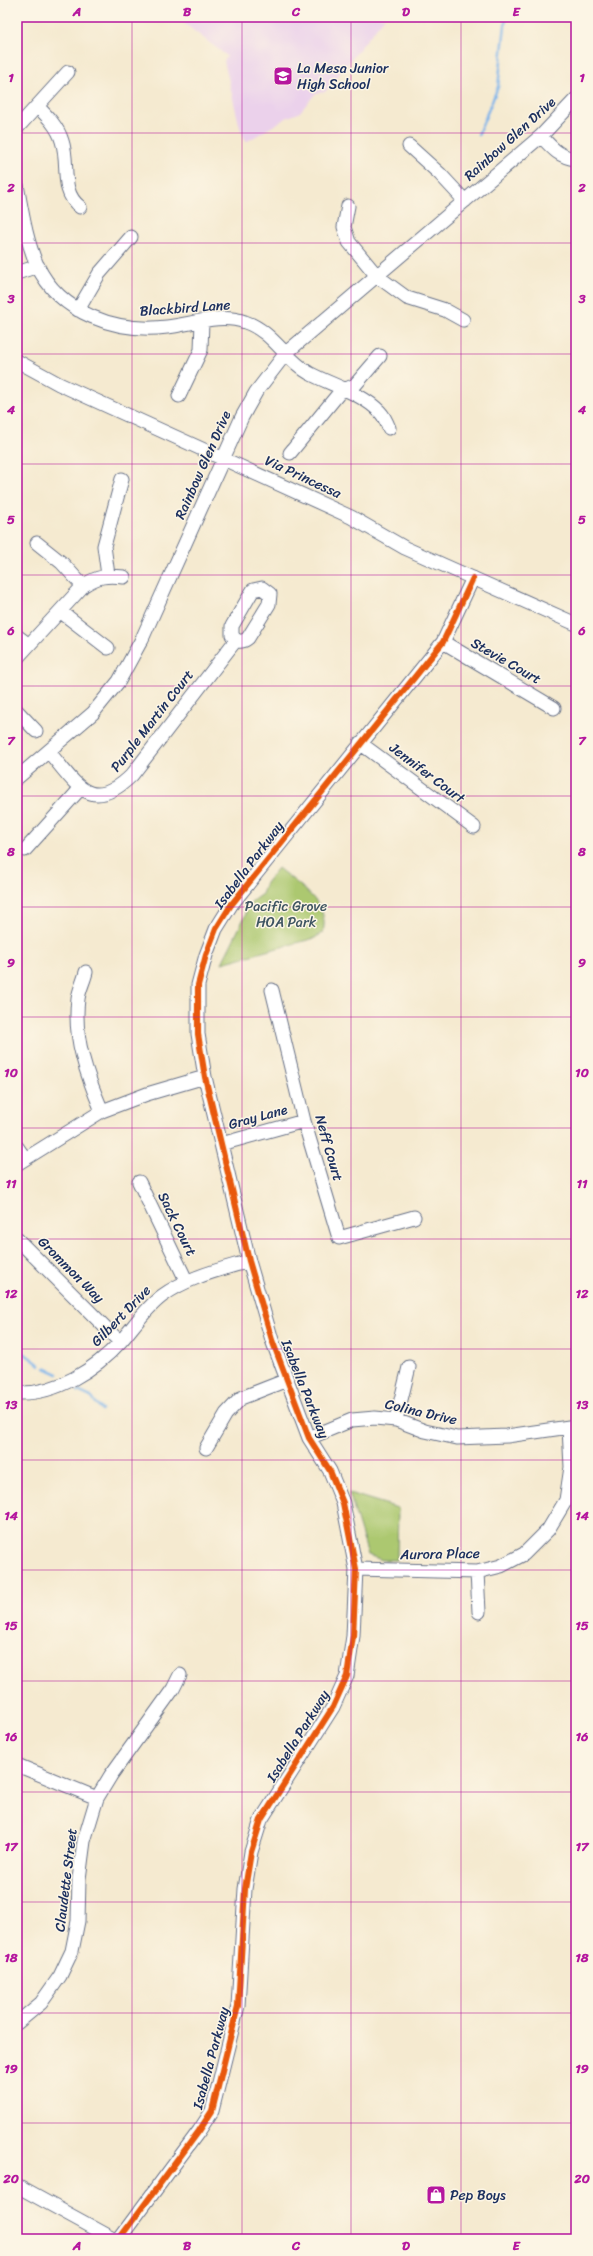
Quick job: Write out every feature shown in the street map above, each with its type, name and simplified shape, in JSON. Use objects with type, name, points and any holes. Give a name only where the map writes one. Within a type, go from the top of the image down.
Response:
[{"type":"street","points":[[17,128],[68,72]]},
{"type":"street","name":"Rainbow Glen Drive","points":[[17,778],[93,714],[119,681],[132,660],[224,458],[256,392],[286,353],[541,136],[576,99]]},
{"type":"street","points":[[37,106],[54,125],[62,140],[65,151],[67,191],[72,201],[80,207]]},
{"type":"street","points":[[541,136],[554,151],[566,158],[576,159]]},
{"type":"street","name":"Rainbow Glen Drive","points":[[409,146],[440,174],[465,201]]},
{"type":"street","name":"Blackbird Lane","points":[[17,185],[28,241],[38,266],[55,291],[78,310],[109,324],[145,329],[202,321],[230,319],[245,322],[267,335],[309,372],[347,389],[380,412],[390,428]]},
{"type":"street","points":[[348,206],[344,227],[349,242],[377,276],[407,298],[445,310],[463,320]]},
{"type":"street","points":[[78,310],[99,274],[132,237]]},
{"type":"street","points":[[17,273],[38,266]]},
{"type":"street","points":[[179,396],[201,350],[202,321]]},
{"type":"street","points":[[290,452],[340,392],[356,385],[380,356]]},
{"type":"street","name":"Via Princessa","points":[[17,361],[59,384],[351,517],[405,548],[576,624]]},
{"type":"street","points":[[108,575],[104,546],[122,479]]},
{"type":"street","points":[[37,543],[62,563],[83,586]]},
{"type":"street","points":[[17,658],[83,586],[95,578],[108,575],[124,577]]},
{"type":"street","name":"Isabella Parkway","points":[[119,2239],[199,2131],[212,2111],[238,2006],[242,1965],[245,1889],[251,1852],[261,1820],[333,1708],[347,1676],[353,1636],[356,1570],[342,1503],[330,1471],[310,1438],[272,1340],[250,1260],[205,1077],[198,1034],[198,985],[206,955],[216,929],[248,882],[443,642],[472,578]]},
{"type":"street","points":[[60,611],[108,648]]},
{"type":"street","points":[[17,636],[28,645]]},
{"type":"street","name":"Purple Martin Court","points":[[80,789],[91,793],[105,794],[118,789],[132,775],[236,640]]},
{"type":"street","name":"Stevie Court","points":[[443,642],[554,708]]},
{"type":"street","points":[[17,711],[36,731]]},
{"type":"street","name":"Jennifer Court","points":[[360,743],[474,827]]},
{"type":"street","points":[[25,850],[80,789],[49,752]]},
{"type":"street","points":[[86,972],[78,999],[78,1038],[87,1077],[102,1111]]},
{"type":"street","name":"Neff Court","points":[[272,990],[304,1121],[339,1238],[414,1216]]},
{"type":"street","points":[[19,1156],[102,1111],[147,1094],[205,1077]]},
{"type":"street","name":"Gray Lane","points":[[221,1144],[304,1121]]},
{"type":"street","name":"Sack Court","points":[[140,1182],[186,1280]]},
{"type":"street","name":"Grommon Way","points":[[17,1239],[120,1342]]},
{"type":"street","name":"Gilbert Drive","points":[[17,1393],[47,1389],[73,1379],[100,1362],[161,1296],[186,1280],[250,1260]]},
{"type":"street","points":[[396,1420],[410,1367]]},
{"type":"street","points":[[206,1448],[222,1419],[241,1398],[287,1380]]},
{"type":"street","name":"Colina Drive","points":[[310,1438],[352,1420],[375,1418],[396,1420],[425,1431],[457,1438],[507,1436],[572,1427]]},
{"type":"street","name":"Aurora Place","points":[[356,1570],[477,1572],[501,1566],[524,1554],[548,1530],[566,1500],[571,1467],[572,1427]]},
{"type":"street","points":[[477,1572],[479,1612]]},
{"type":"street","name":"Claudette Street","points":[[17,2023],[41,2003],[60,1976],[72,1952],[78,1921],[84,1841],[97,1798],[110,1775],[173,1689],[180,1675]]},
{"type":"street","points":[[17,1765],[97,1798]]},
{"type":"street","points":[[17,2186],[114,2239]]},
{"type":"shaded area","name":"La Mesa Junior High School","points":[[176,17],[385,17],[325,92],[316,93],[299,113],[288,117],[246,142],[240,128],[224,61],[227,56]]},
{"type":"green space","name":"Pacific Grove HOA Park","points":[[278,868],[311,895],[317,903],[322,912],[324,922],[323,932],[315,938],[222,963],[246,914],[245,910],[252,901],[262,894],[266,883]]},
{"type":"green space","points":[[349,1493],[398,1508],[397,1560],[382,1560],[368,1555]]},
{"type":"waterway","points":[[478,135],[498,87],[506,17]]},
{"type":"waterway","points":[[17,1348],[40,1365]]},
{"type":"waterway","points":[[45,1368],[58,1374]]},
{"type":"waterway","points":[[78,1391],[91,1397],[102,1410]]},
{"type":"cycle path","points":[[119,2239],[199,2131],[212,2111],[238,2006],[245,1889],[251,1852],[261,1820],[333,1707],[347,1676],[353,1636],[356,1569],[343,1503],[330,1471],[309,1438],[272,1340],[249,1261],[205,1077],[198,1034],[198,985],[206,955],[216,929],[231,905],[443,642],[473,578]]},
{"type":"place","name":"La Mesa Junior High School","points":[[283,76]]},
{"type":"place","name":"Pep Boys","points":[[436,2195]]}]
